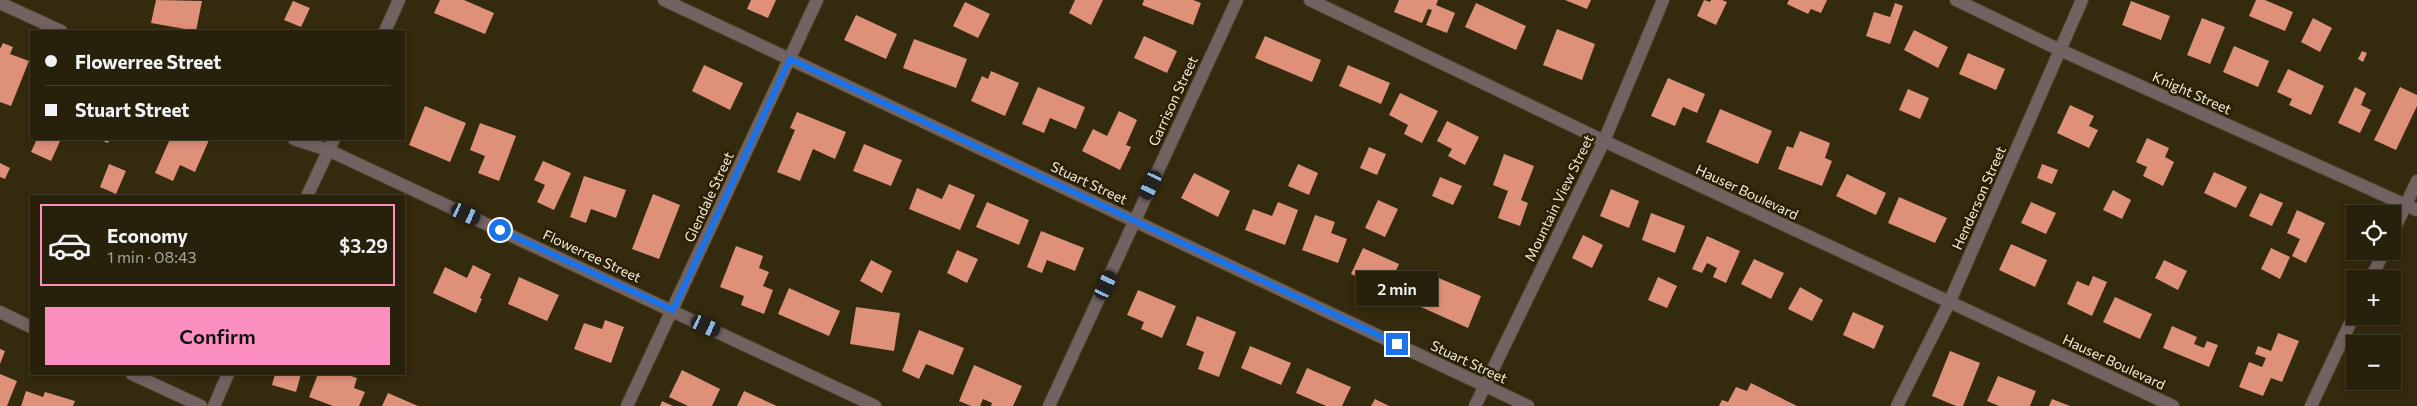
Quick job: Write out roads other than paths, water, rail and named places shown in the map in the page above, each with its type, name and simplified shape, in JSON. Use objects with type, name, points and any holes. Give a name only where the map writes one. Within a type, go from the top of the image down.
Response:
[{"type":"street","points":[[385,30],[399,0]]},
{"type":"street","name":"Stuart Street","points":[[664,0],[1528,406]]},
{"type":"street","name":"Glendale Street","points":[[626,406],[673,310],[817,0]]},
{"type":"street","name":"Garrison Street","points":[[1049,406],[1237,0]]},
{"type":"street","name":"Hauser Boulevard","points":[[1310,0],[1949,304],[2173,406]]},
{"type":"street","name":"Mountain View Street","points":[[1475,406],[1604,141],[1663,0]]},
{"type":"street","name":"Knight Street","points":[[1956,0],[2060,50],[2412,207]]},
{"type":"street","name":"Henderson Street","points":[[1897,406],[1949,304],[2082,0]]},
{"type":"street","points":[[0,3],[59,30]]},
{"type":"street","name":"Flowerree Street","points":[[301,140],[331,144],[876,406]]},
{"type":"street","points":[[307,195],[331,144]]},
{"type":"street","points":[[2401,222],[2412,207],[2417,181]]},
{"type":"street","points":[[0,312],[30,327]]},
{"type":"street","points":[[2311,406],[2349,325]]},
{"type":"street","points":[[134,375],[202,406]]},
{"type":"street","points":[[214,406],[228,375]]}]
